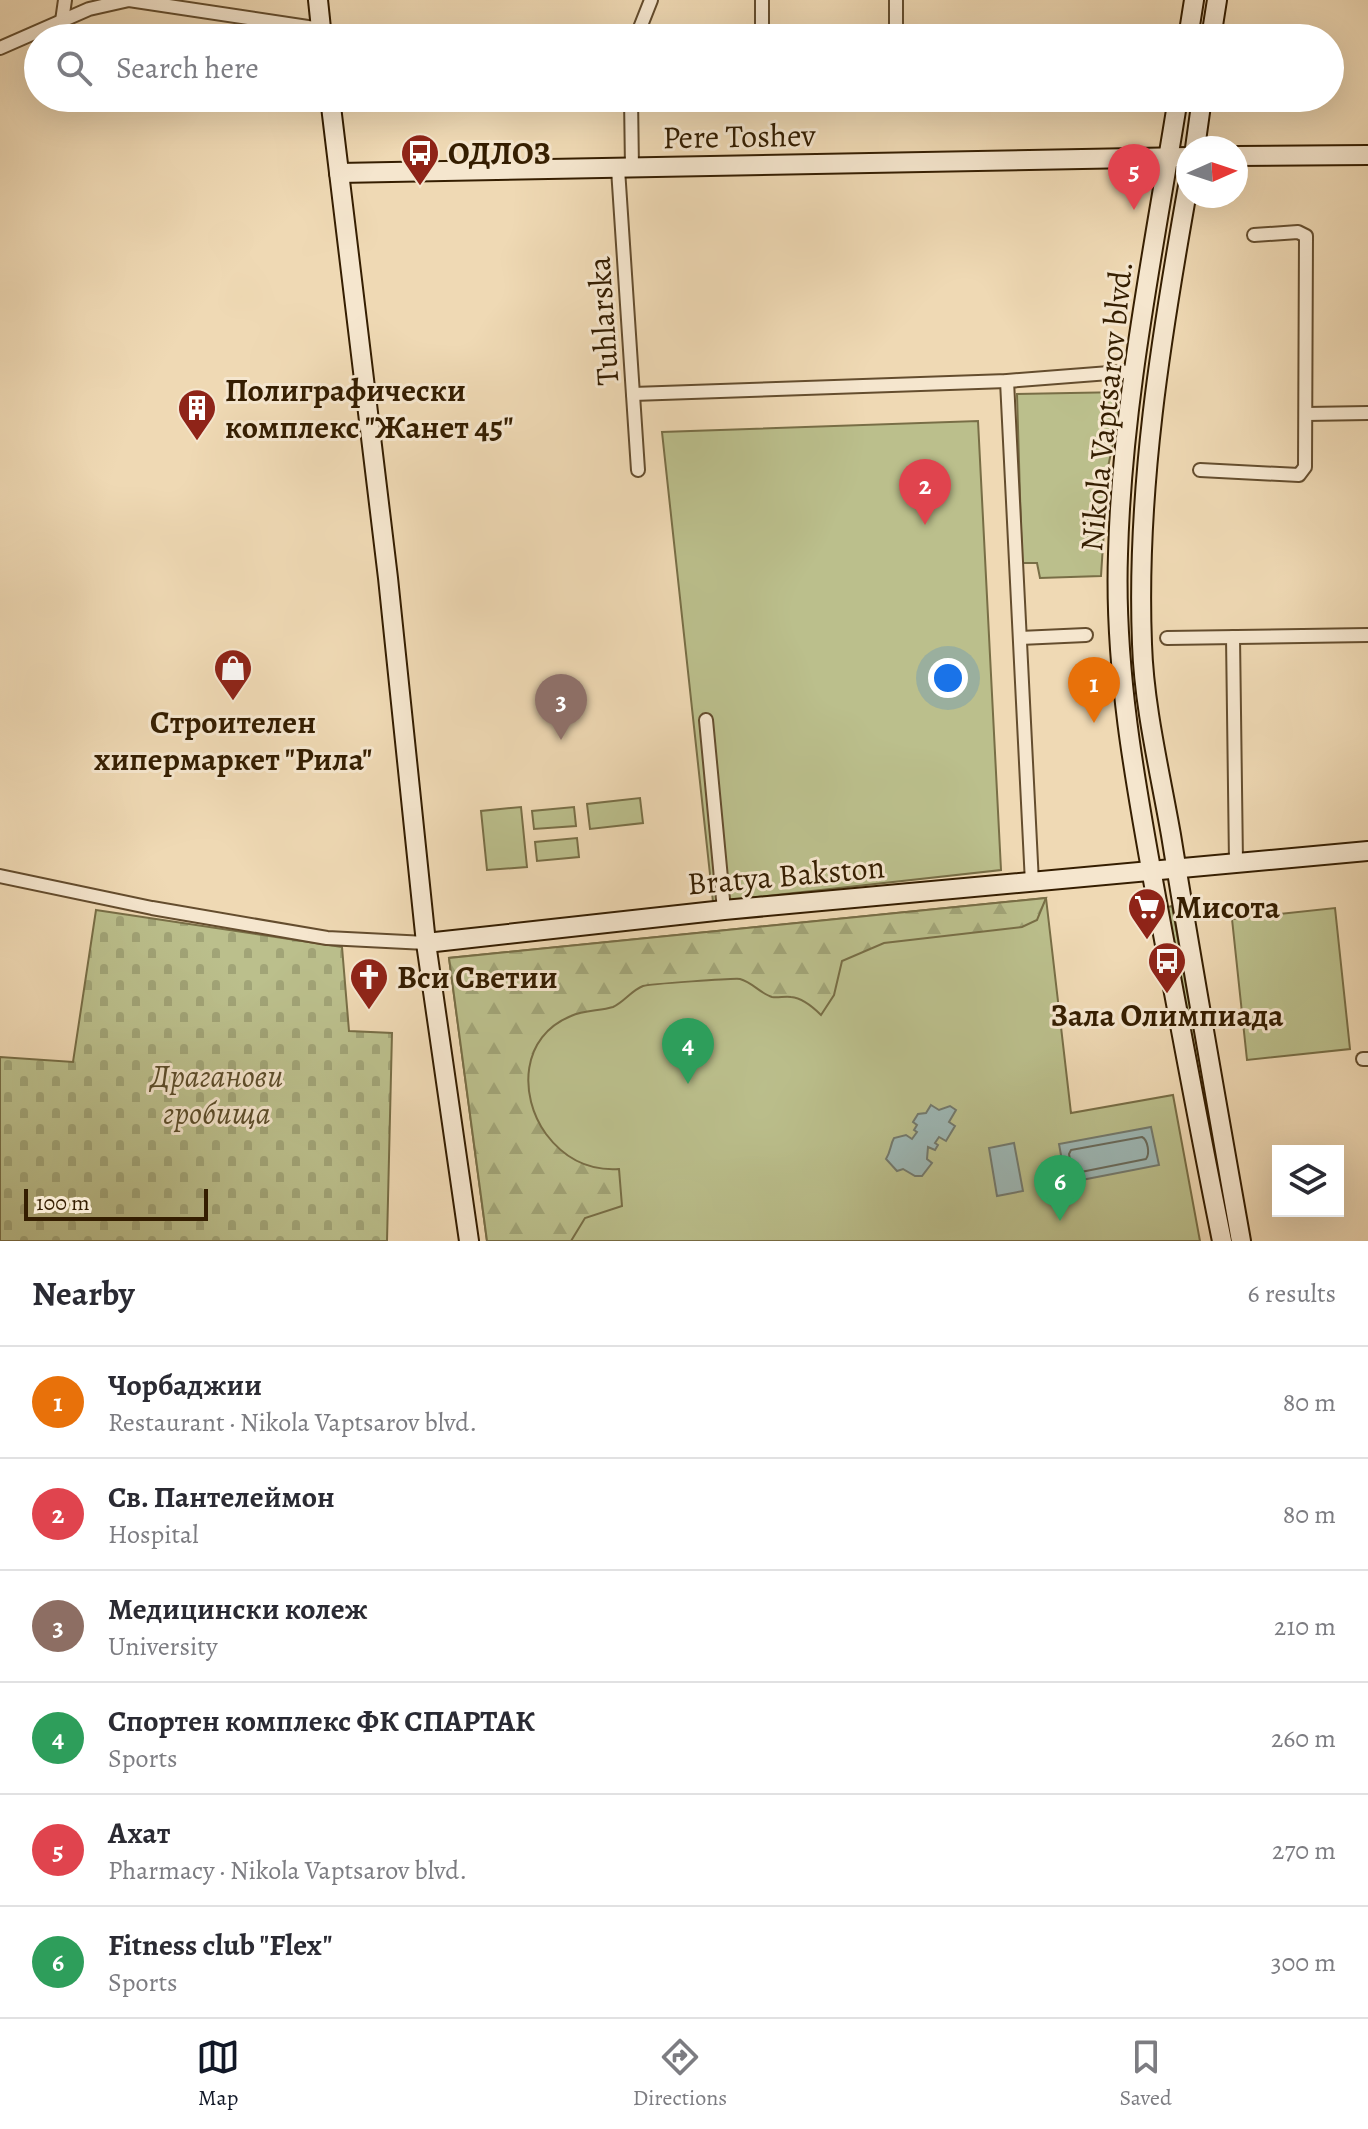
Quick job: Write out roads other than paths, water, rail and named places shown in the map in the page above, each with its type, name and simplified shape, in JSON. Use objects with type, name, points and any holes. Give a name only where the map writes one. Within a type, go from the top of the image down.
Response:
[{"type":"street","points":[[62,21],[65,0]]},
{"type":"street","points":[[55,24],[89,9],[129,0],[265,24]]},
{"type":"street","points":[[318,0],[321,24]]},
{"type":"street","points":[[762,0],[762,24]]},
{"type":"street","points":[[896,0],[896,24]]},
{"type":"street","points":[[1190,24],[1194,0]]},
{"type":"street","points":[[1213,24],[1217,0]]},
{"type":"street","points":[[641,24],[649,1]]},
{"type":"street","points":[[0,48],[24,38]]},
{"type":"street","points":[[332,112],[385,546],[426,943],[469,1241]]},
{"type":"street","name":"Tuhlarska","points":[[630,112],[625,168],[638,470]]},
{"type":"street","name":"Nikola Vaptsarov blvd.","points":[[1176,112],[1135,371],[1121,495],[1119,623],[1125,705],[1136,786],[1188,1078],[1222,1241]]},
{"type":"street","points":[[1197,136],[1200,112]]},
{"type":"street","points":[[1248,156],[1368,155]]},
{"type":"street","name":"Pere Toshev","points":[[339,173],[1176,158]]},
{"type":"street","name":"Nikola Vaptsarov blvd.","points":[[1184,208],[1147,463],[1142,551],[1142,646],[1176,869],[1241,1241]]},
{"type":"street","points":[[1200,470],[1299,475],[1305,467],[1306,236],[1298,232],[1254,235]]},
{"type":"street","points":[[633,394],[1007,381],[1135,371]]},
{"type":"street","points":[[1007,381],[1032,883]]},
{"type":"street","points":[[1306,414],[1368,413]]},
{"type":"street","points":[[1020,638],[1086,635]]},
{"type":"street","points":[[1167,638],[1368,635]]},
{"type":"street","points":[[1233,637],[1236,862]]},
{"type":"street","points":[[706,720],[724,910]]},
{"type":"street","points":[[1176,869],[1368,853]]},
{"type":"street","name":"Bratya Bakston","points":[[426,943],[724,910],[1176,869]]},
{"type":"street","points":[[0,876],[152,908],[327,938],[426,943]]},
{"type":"water","points":[[931,1105],[939,1110],[950,1106],[956,1110],[949,1122],[955,1126],[946,1141],[939,1137],[935,1150],[928,1147],[927,1159],[932,1163],[922,1176],[915,1176],[903,1169],[897,1171],[886,1159],[894,1138],[906,1135],[912,1139],[917,1132],[914,1130],[917,1125],[913,1122]]},
{"type":"water","points":[[1151,1127],[1159,1165],[1066,1183],[1059,1144]]},
{"type":"water","points":[[1014,1143],[1023,1191],[997,1196],[989,1148]]},
{"type":"place","name":"ОДЛОЗ","points":[[420,187]]},
{"type":"place","name":"Ахат","points":[[1134,210]]},
{"type":"place","name":"Полиграфически комплекс \"Жанет 45\"","points":[[197,442]]},
{"type":"place","name":"Св. Пантелеймон","points":[[925,525]]},
{"type":"place","name":"Строителен хипермаркет \"Рила\"","points":[[233,702]]},
{"type":"place","name":"Чорбаджии","points":[[1094,723]]},
{"type":"place","name":"Медицински колеж","points":[[561,740]]},
{"type":"place","name":"Мисота","points":[[1147,941]]},
{"type":"place","name":"Зала Олимпиада","points":[[1167,995]]},
{"type":"place","name":"Вси Светии","points":[[369,1011]]},
{"type":"place","name":"Спортен комплекс ФК СПАРТАК","points":[[688,1084]]},
{"type":"place","name":"Fitness club \"Flex\"","points":[[1060,1221]]},
{"type":"park label","name":"Драганови гробища","points":[[217,1094]]}]
